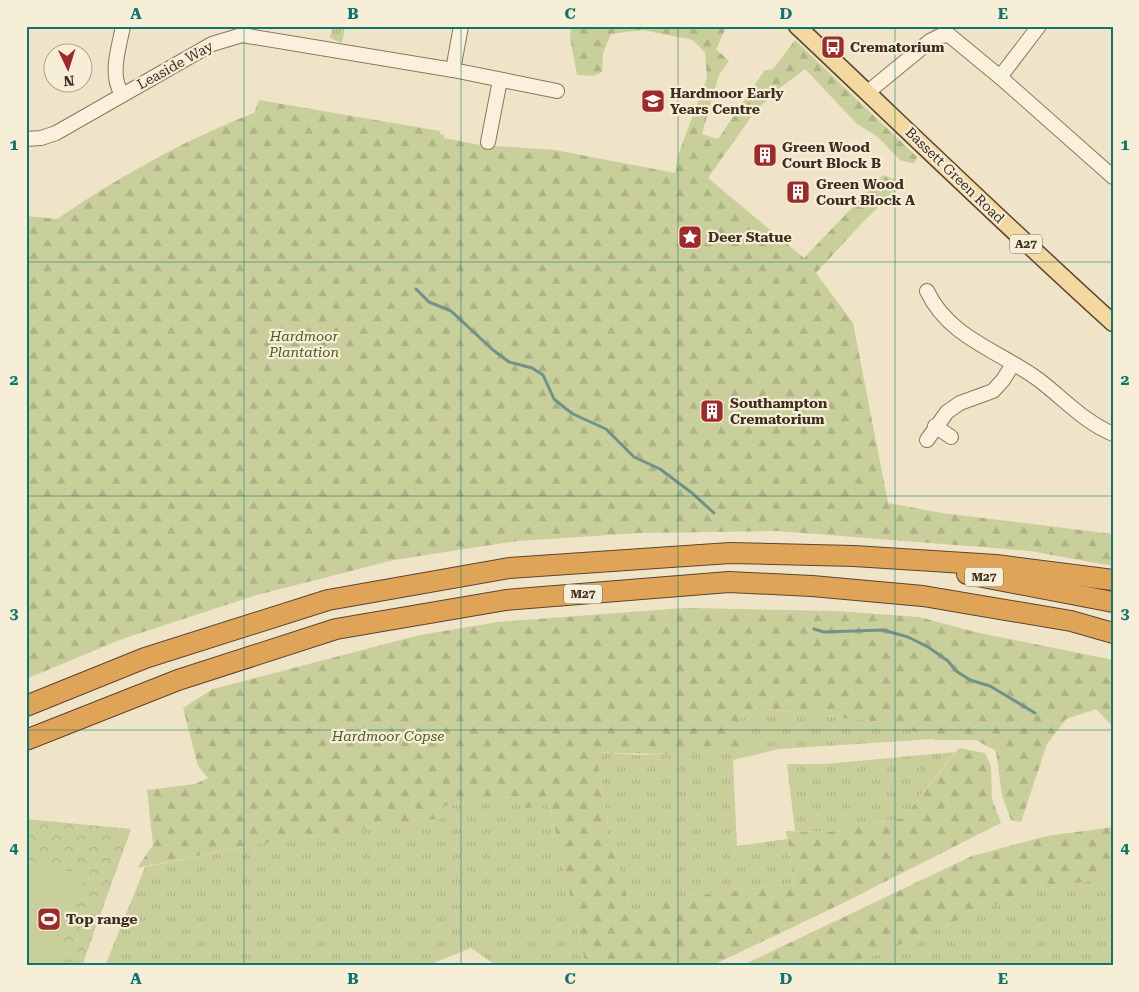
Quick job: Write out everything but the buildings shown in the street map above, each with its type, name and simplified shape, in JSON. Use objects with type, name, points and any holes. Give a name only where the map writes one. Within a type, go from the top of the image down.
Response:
[{"type":"highway","name":"M27","points":[[26,706],[145,658],[328,600],[509,568],[730,553],[854,556],[997,579],[1113,602]]},
{"type":"highway","points":[[854,556],[996,565],[1113,580]]},
{"type":"highway","name":"M27","points":[[26,740],[178,680],[336,629],[506,600],[729,582],[812,586],[922,596],[1071,620],[1113,633]]},
{"type":"main road","name":"Bassett Green Road","points":[[797,26],[1022,240],[1113,323]]},
{"type":"street","points":[[122,94],[116,81],[116,72],[123,26]]},
{"type":"street","points":[[453,70],[461,26]]},
{"type":"street","points":[[1000,77],[1039,26]]},
{"type":"street","points":[[868,92],[930,41],[937,31],[957,40],[1113,177]]},
{"type":"street","name":"Leaside Way","points":[[26,139],[41,138],[56,133],[212,44],[242,35],[453,70],[557,91]]},
{"type":"street","points":[[488,142],[500,80]]},
{"type":"street","points":[[927,291],[930,311],[1038,380],[1082,418],[1113,434]]},
{"type":"street","points":[[927,440],[935,426],[947,412],[960,404],[993,391],[1013,364]]},
{"type":"street","points":[[935,426],[951,437]]},
{"type":"green space","points":[[333,26],[345,26],[342,43],[330,38]]},
{"type":"green space","name":"Hardmoor Plantation","points":[[572,26],[727,26],[716,49],[729,61],[719,75],[702,134],[718,139],[764,71],[773,69],[795,40],[917,157],[914,164],[900,160],[878,137],[857,124],[805,69],[776,91],[754,113],[708,178],[804,258],[883,175],[903,183],[862,223],[816,273],[853,323],[888,503],[942,513],[1113,534],[1113,566],[1030,551],[778,531],[640,533],[517,541],[394,560],[257,595],[122,639],[26,679],[26,216],[57,219],[152,160],[202,135],[254,113],[259,100],[440,131],[444,138],[480,145],[555,150],[675,173],[678,155],[707,78],[705,53],[693,40],[642,30],[611,34],[603,53],[602,72],[593,76],[577,75],[570,37]]},
{"type":"green space","name":"Hardmoor Copse","points":[[683,608],[836,611],[919,617],[975,632],[1113,660],[1113,727],[1096,709],[1066,719],[1047,744],[1021,822],[1011,820],[1002,796],[996,751],[976,740],[935,740],[897,724],[758,708],[740,716],[751,749],[674,754],[596,752],[610,839],[632,913],[671,898],[794,884],[786,831],[829,832],[903,818],[959,748],[985,753],[991,766],[992,799],[1001,823],[837,906],[711,966],[586,966],[549,804],[521,809],[520,796],[444,806],[443,818],[259,844],[137,868],[153,845],[147,790],[195,784],[208,778],[198,766],[183,708],[213,689],[420,635],[498,622]]},
{"type":"green space","points":[[758,708],[897,724],[934,739],[779,749],[733,760],[737,846],[787,839],[794,884],[671,898],[632,913],[610,839],[596,752],[640,755],[751,749],[740,716]]},
{"type":"green space","points":[[955,752],[903,818],[829,832],[795,831],[787,764],[825,764]]},
{"type":"green space","points":[[520,796],[549,804],[586,966],[497,966],[471,948],[426,966],[105,966],[145,867],[259,844],[442,818],[444,806]]},
{"type":"green space","points":[[26,819],[131,829],[82,966],[26,966]]},
{"type":"green space","points":[[1113,827],[1113,876],[1024,893],[848,966],[741,966],[972,856],[1047,836]]},
{"type":"green space","name":"Top range","points":[[26,867],[87,873],[56,966],[26,966]]},
{"type":"green space","points":[[1113,876],[1113,966],[848,966],[1024,893]]},
{"type":"waterway","points":[[416,289],[429,302],[451,311],[493,350],[509,362],[532,368],[543,375],[554,399],[565,408],[573,414],[606,429],[634,457],[660,469],[692,493],[714,513]]},
{"type":"waterway","points":[[814,629],[824,632],[883,630],[908,637],[928,647],[948,661],[956,671],[970,680],[990,686],[1035,713]]},
{"type":"place","name":"Crematorium","points":[[833,47]]},
{"type":"place","name":"Hardmoor Early Years Centre","points":[[653,101]]},
{"type":"place","name":"Green Wood Court Block B","points":[[765,155]]},
{"type":"place","name":"Green Wood Court Block A","points":[[798,192]]},
{"type":"place","name":"Deer Statue","points":[[690,237]]},
{"type":"place","name":"Southampton Crematorium","points":[[712,411]]},
{"type":"place","name":"Top range","points":[[49,919]]}]
